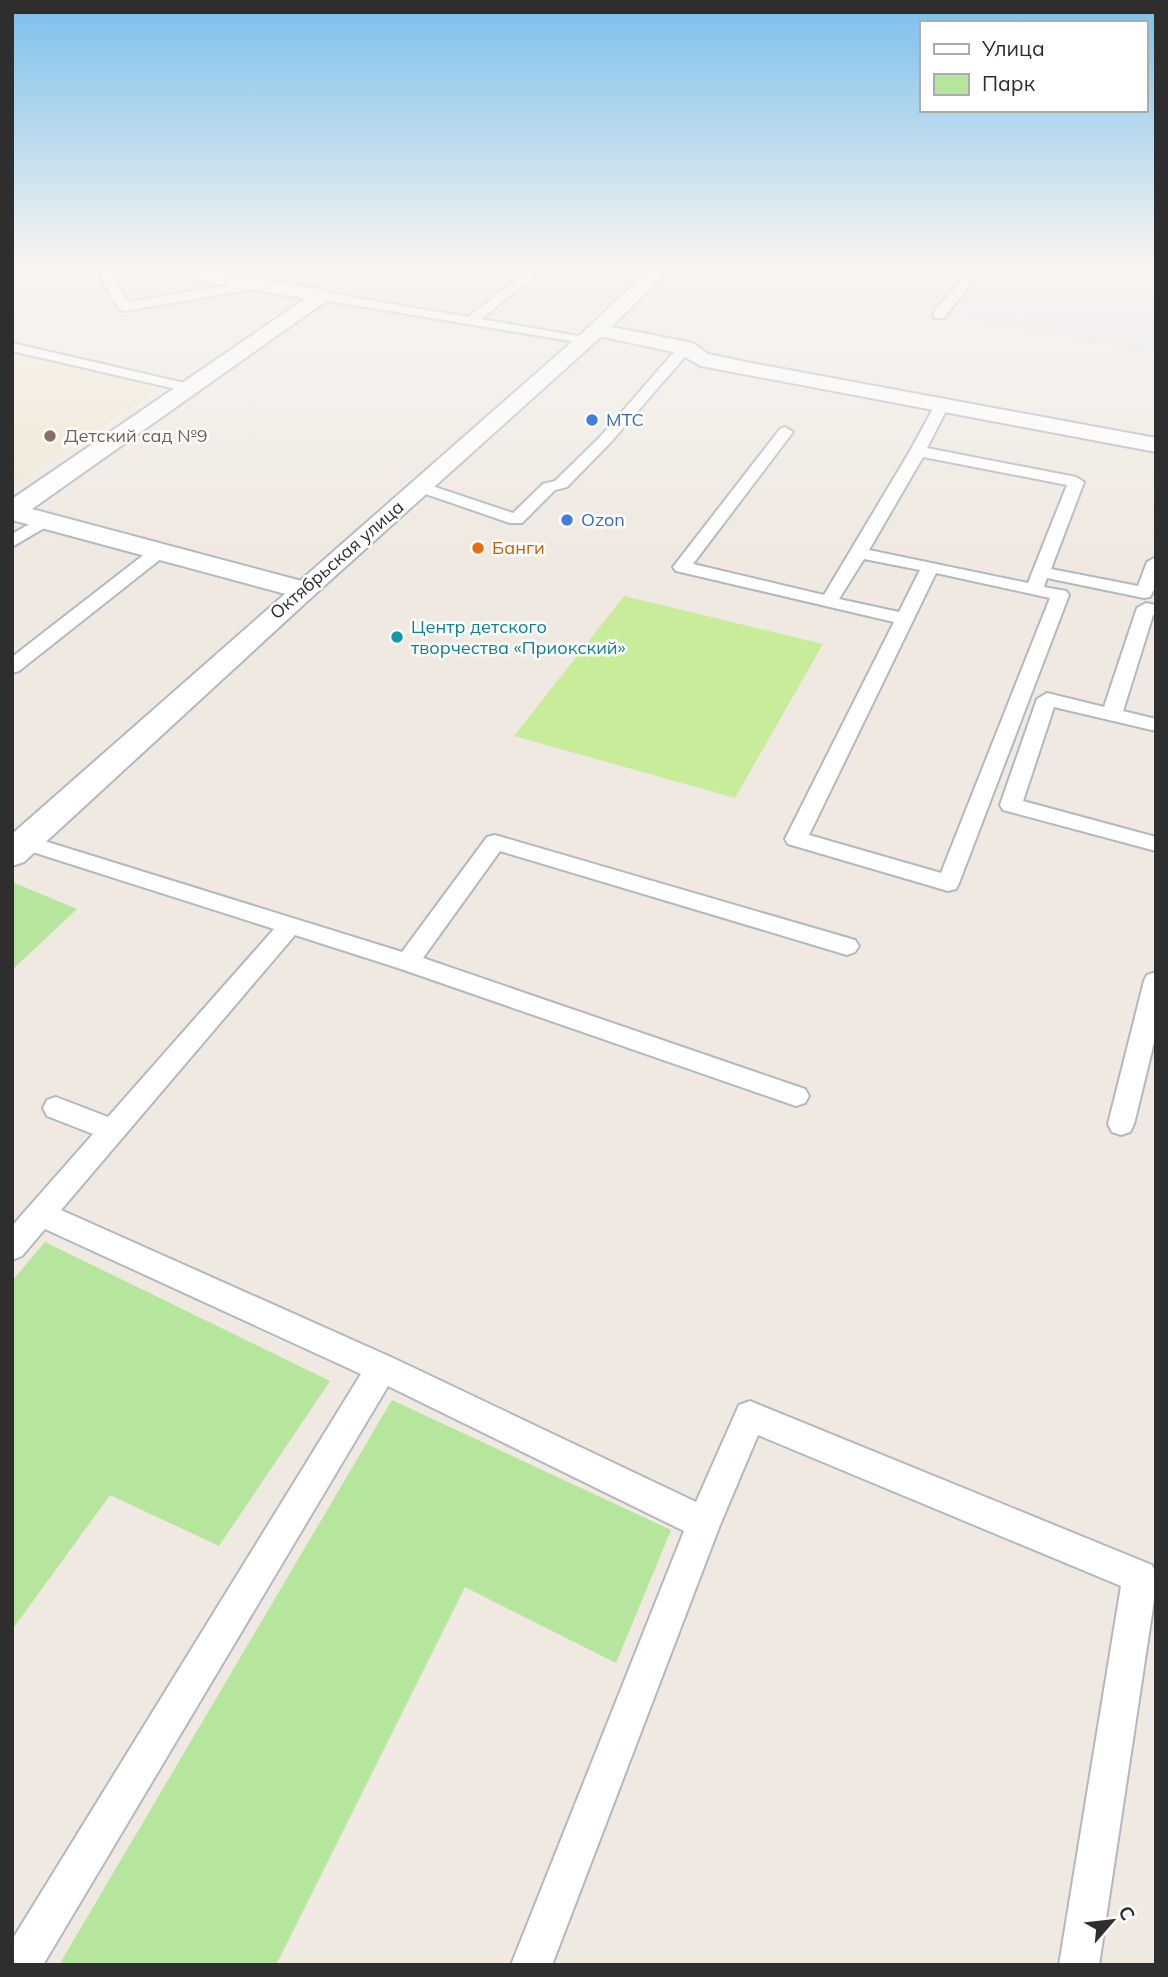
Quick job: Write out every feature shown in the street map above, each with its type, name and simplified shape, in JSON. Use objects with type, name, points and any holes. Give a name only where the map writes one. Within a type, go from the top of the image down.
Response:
[{"type":"street","points":[[12,511],[231,359]]},
{"type":"street","name":"Октябрьская улица","points":[[19,848],[303,590],[564,359]]},
{"type":"street","points":[[702,359],[1156,445]]},
{"type":"street","points":[[12,511],[303,590]]},
{"type":"lane","points":[[65,359],[189,388]]},
{"type":"lane","points":[[421,487],[516,519],[549,487],[561,484],[605,440],[675,359]]},
{"type":"lane","points":[[828,601],[859,553],[943,405]]},
{"type":"lane","points":[[785,432],[681,568],[904,619]]},
{"type":"lane","points":[[918,452],[1076,482],[1034,590]]},
{"type":"lane","points":[[12,542],[45,520]]},
{"type":"lane","points":[[12,667],[162,550]]},
{"type":"lane","points":[[859,553],[930,567],[1060,595],[948,883],[796,839],[930,567]]},
{"type":"lane","points":[[1042,572],[1144,593],[1156,562]]},
{"type":"lane","points":[[1112,714],[1146,608],[1156,610]]},
{"type":"lane","points":[[1156,725],[1047,699],[1011,805],[1156,844]]},
{"type":"lane","points":[[407,962],[495,842],[847,946]]},
{"type":"lane","points":[[19,848],[407,962],[796,1096]]},
{"type":"lane","points":[[12,1247],[290,926]]},
{"type":"lane","points":[[1121,1124],[1156,981]]},
{"type":"lane","points":[[56,1108],[113,1130]]},
{"type":"lane","points":[[40,1214],[382,1368],[704,1523]]},
{"type":"lane","points":[[20,1965],[382,1368]]},
{"type":"lane","points":[[531,1965],[704,1523],[750,1416],[1148,1580],[1079,1965]]},
{"type":"shaded area","name":"Детский сад №9","points":[[12,359],[41,359],[163,386],[12,485]]},
{"type":"green space","points":[[624,596],[823,644],[735,798],[514,736]]},
{"type":"green space","points":[[12,882],[77,909],[12,970]]},
{"type":"green space","points":[[45,1242],[330,1381],[219,1546],[110,1495],[12,1630],[12,1281]]},
{"type":"green space","points":[[392,1400],[671,1530],[616,1663],[465,1587],[276,1965],[59,1965]]},
{"type":"place","name":"МТС","points":[[592,420]]},
{"type":"place","name":"Детский сад №9","points":[[50,436]]},
{"type":"place","name":"Ozon","points":[[567,520]]},
{"type":"place","name":"Банги","points":[[478,548]]},
{"type":"place","name":"Центр детского творчества «Приокский»","points":[[397,637]]}]
